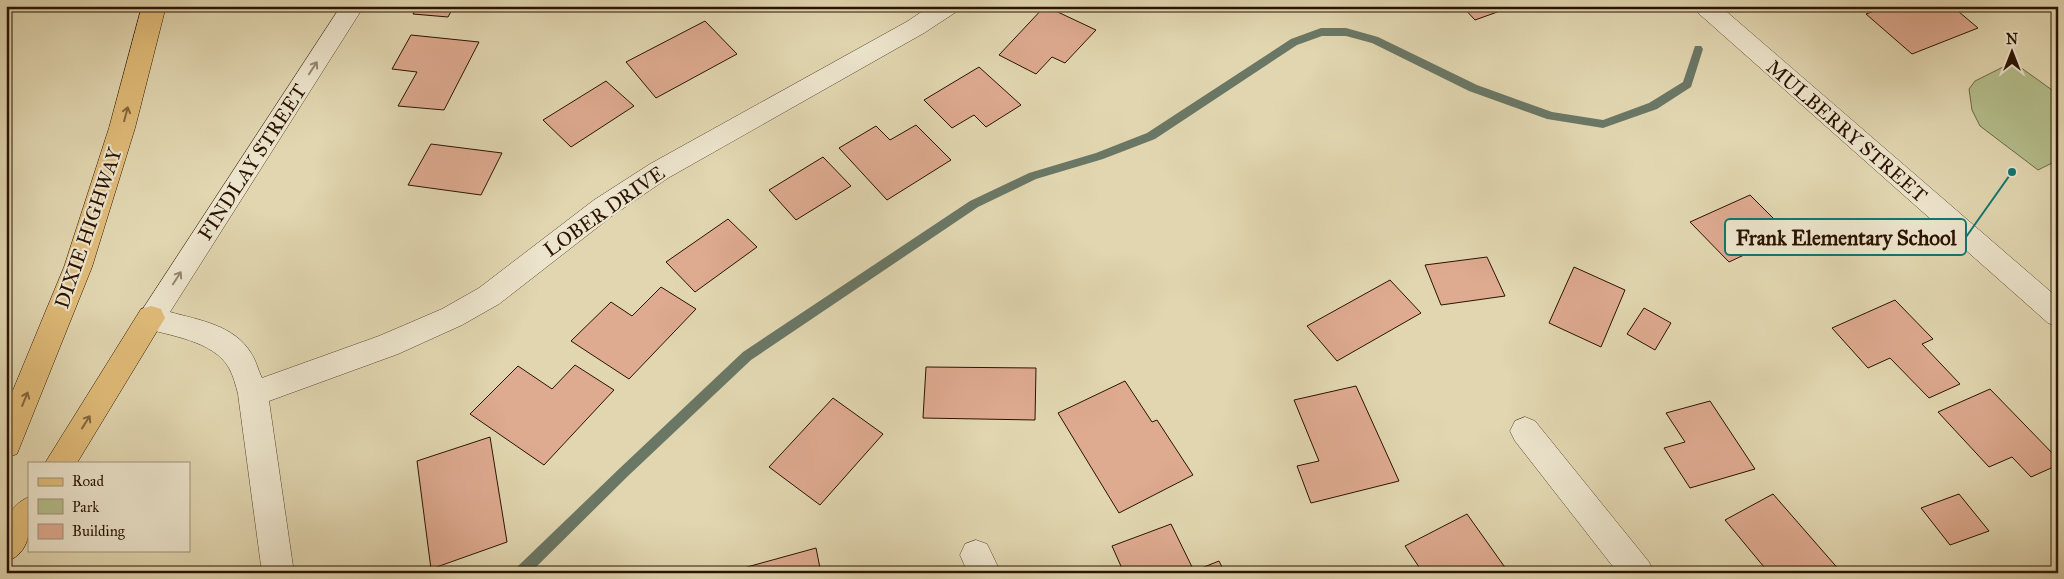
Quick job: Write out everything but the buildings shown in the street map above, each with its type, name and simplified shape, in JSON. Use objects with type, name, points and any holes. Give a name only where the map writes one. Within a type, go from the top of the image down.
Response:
[{"type":"main road","name":"DIXIE HIGHWAY","points":[[6,444],[78,266],[122,128],[154,6]]},
{"type":"main road","points":[[61,462],[151,318]]},
{"type":"main road","points":[[6,547],[28,514]]},
{"type":"street","name":"FINDLAY STREET","points":[[151,318],[354,6]]},
{"type":"street","name":"LOBER DRIVE","points":[[253,394],[388,345],[452,317],[489,296],[603,208],[659,171],[908,32],[948,6]]},
{"type":"street","name":"MULBERRY STREET","points":[[1705,6],[2058,315]]},
{"type":"street","points":[[151,318],[211,336],[228,346],[241,361],[253,394],[278,573]]},
{"type":"street","points":[[1525,431],[1638,573]]},
{"type":"green space","points":[[2013,62],[2052,90],[2058,87],[2058,160],[2038,170],[1980,126],[1972,110],[1969,89],[1975,81]]},
{"type":"waterway","points":[[521,573],[624,472],[747,356],[974,204],[1033,176],[1099,156],[1151,136],[1294,42],[1321,32],[1346,32],[1375,40],[1473,88],[1551,116],[1603,124],[1653,106],[1687,84],[1698,49]]},
{"type":"place","name":"Frank Elementary School","points":[[2012,172]]}]
